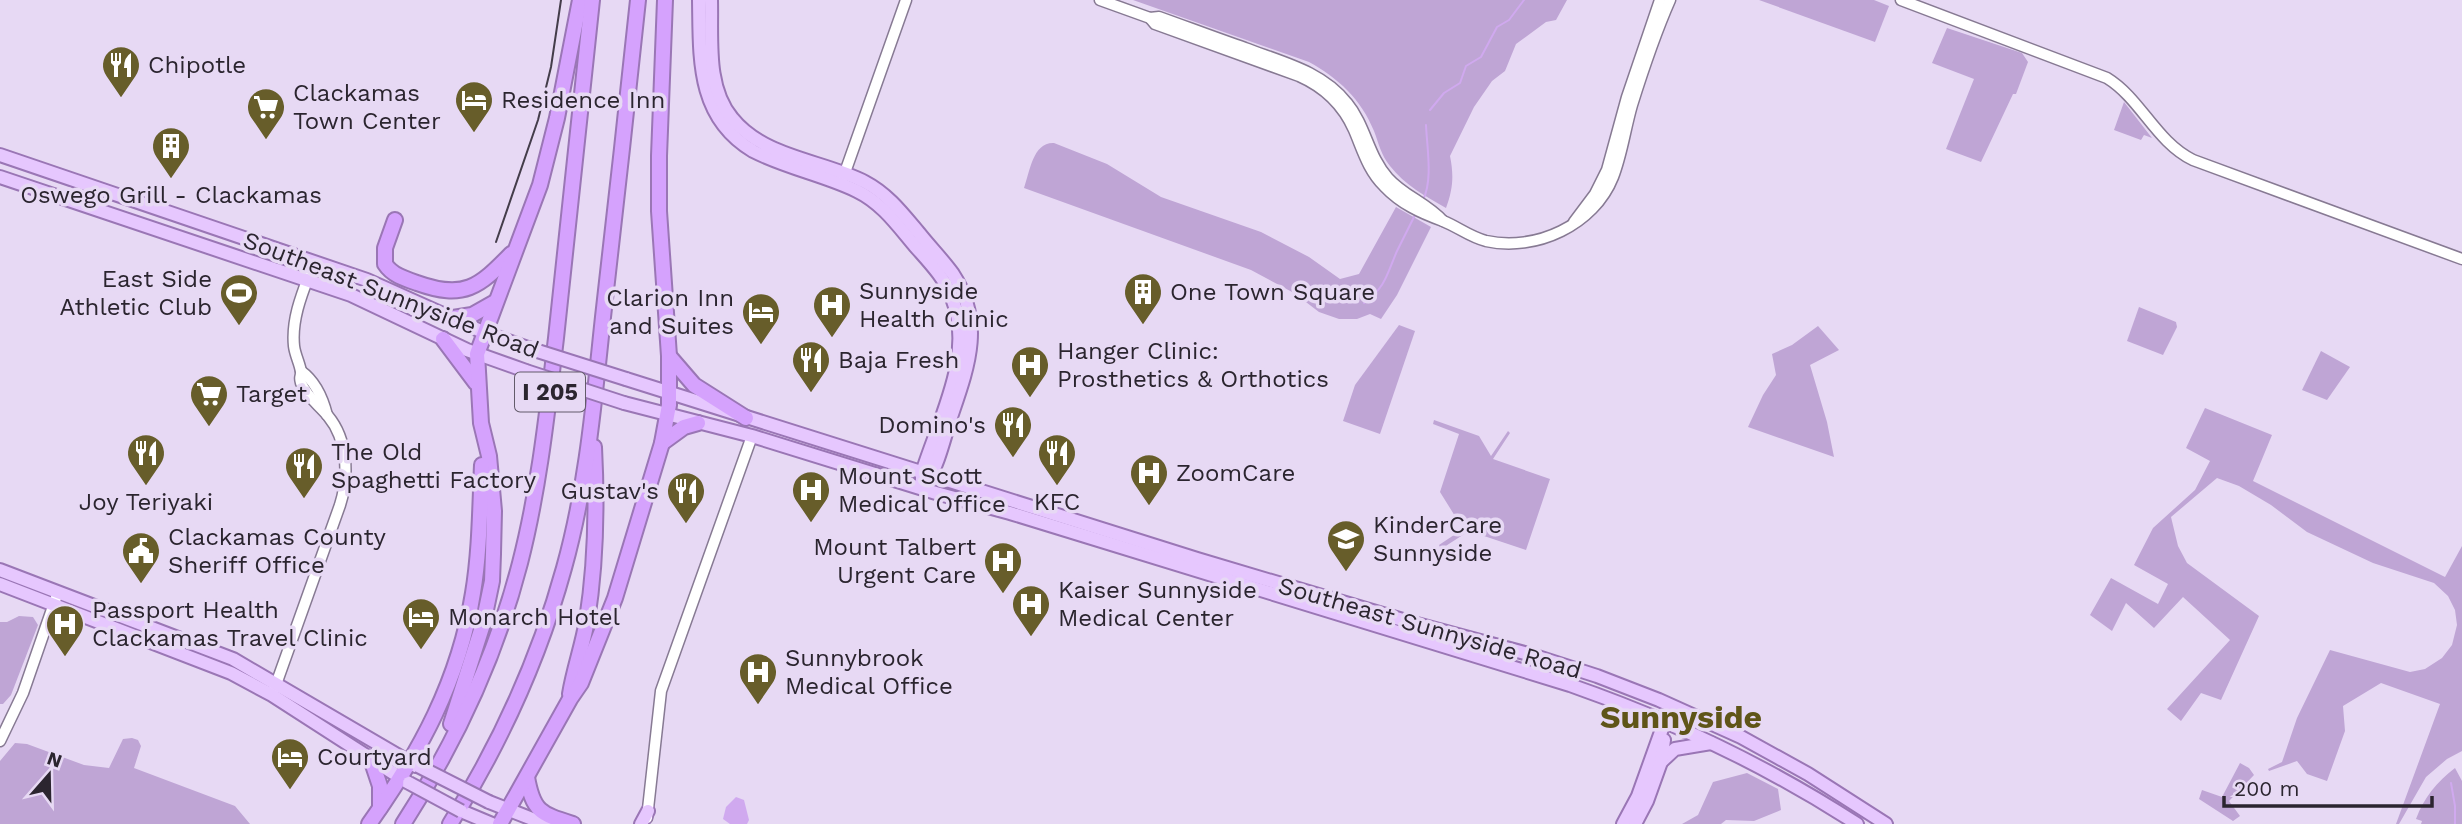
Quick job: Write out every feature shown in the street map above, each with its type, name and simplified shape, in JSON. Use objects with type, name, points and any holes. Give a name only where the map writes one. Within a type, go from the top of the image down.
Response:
[{"type":"highway","points":[[369,824],[405,781],[414,765],[451,680],[468,619],[477,565],[484,443],[477,354],[540,186],[550,150],[580,0]]},
{"type":"highway","name":"I 205","points":[[403,824],[456,732],[492,649],[520,564],[548,407],[592,0]]},
{"type":"highway","name":"I 205","points":[[450,824],[499,740],[537,652],[561,578],[573,529],[583,484],[592,414],[638,0]]},
{"type":"highway","points":[[499,824],[581,683],[615,598],[662,443],[670,394],[670,356],[659,211],[660,97],[665,0]]},
{"type":"highway","points":[[395,220],[383,255],[388,269],[403,278],[441,290],[459,291],[477,285],[517,248]]},
{"type":"highway","points":[[453,318],[472,315],[495,302]]},
{"type":"highway","points":[[443,339],[478,386]]},
{"type":"highway","points":[[670,356],[694,385],[746,418]]},
{"type":"highway","points":[[570,699],[590,597],[597,498],[592,414]]},
{"type":"highway","points":[[662,443],[684,427],[698,423]]},
{"type":"highway","points":[[437,768],[483,624],[492,581],[494,511],[489,456],[484,443]]},
{"type":"highway","points":[[371,759],[380,786],[380,808]]},
{"type":"highway","points":[[527,777],[532,802],[552,818],[573,824]]},
{"type":"main road","points":[[699,0],[703,82],[708,100],[722,124],[741,144],[760,155],[877,189],[902,212],[954,275],[969,314],[972,346],[969,362],[922,489]]},
{"type":"main road","points":[[711,0],[715,80],[720,98],[732,118],[747,134],[763,144],[843,179]]},
{"type":"main road","name":"Southeast Sunnyside Road","points":[[0,155],[373,282],[484,332],[528,348],[1197,559],[1532,655],[1674,706],[1741,737],[1808,774],[1886,824]]},
{"type":"main road","name":"Southeast Sunnyside Road","points":[[0,177],[307,280],[394,314],[477,354],[624,403],[752,436],[922,489],[1010,513],[1494,660],[1608,698],[1712,743],[1857,824]]},
{"type":"main road","points":[[1167,562],[1175,559],[1193,564],[1197,559]]},
{"type":"main road","points":[[0,570],[56,598],[231,673],[272,695],[405,781],[487,822]]},
{"type":"main road","points":[[0,584],[56,598],[197,644],[233,659],[277,682],[414,765],[489,802],[545,824]]},
{"type":"main road","points":[[1251,588],[1261,585],[1279,590],[1283,585]]},
{"type":"main road","points":[[166,647],[173,642],[190,647],[197,644]]},
{"type":"main road","points":[[1494,660],[1508,656],[1526,661],[1532,655]]},
{"type":"main road","points":[[1623,824],[1638,796],[1674,706]]},
{"type":"main road","points":[[1635,824],[1647,801],[1661,762],[1667,722]]},
{"type":"main road","points":[[1661,762],[1671,751],[1681,747],[1712,743]]},
{"type":"main road","points":[[641,824],[647,817]]},
{"type":"street","points":[[1100,0],[1150,18],[1155,24],[1299,76],[1325,91],[1349,119],[1364,158],[1376,176],[1430,218],[1443,221],[1479,239],[1515,243],[1539,239],[1565,229],[1574,222],[1595,194],[1607,170],[1627,97],[1660,0]]},
{"type":"street","points":[[1574,222],[1584,219],[1595,208],[1605,195],[1614,175],[1640,81],[1670,0]]},
{"type":"street","points":[[1901,0],[2107,78],[2129,96],[2171,145],[2193,160],[2462,258]]},
{"type":"street","points":[[843,179],[906,1]]},
{"type":"street","points":[[272,695],[343,495],[346,475],[344,453],[337,431],[327,415],[324,401],[308,376],[301,371],[295,353],[294,330],[297,312],[314,262]]},
{"type":"street","points":[[647,817],[661,691],[752,436]]},
{"type":"street","points":[[0,741],[23,693],[56,598]]},
{"type":"shaded area","points":[[1133,0],[1567,0],[1556,20],[1546,22],[1516,44],[1505,71],[1492,81],[1474,107],[1450,156],[1452,182],[1446,208],[1416,190],[1396,173],[1384,158],[1369,120],[1355,99],[1339,82],[1320,68]]},
{"type":"shaded area","points":[[1759,0],[1874,0],[1889,6],[1875,42]]},
{"type":"shaded area","points":[[1947,28],[2022,53],[2028,62],[2016,94],[2013,94],[1981,162],[1946,149],[1974,79],[1932,63]]},
{"type":"shaded area","points":[[2124,102],[2152,138],[2144,135],[2141,140],[2114,130]]},
{"type":"shaded area","points":[[1054,143],[1107,164],[1161,197],[1261,232],[1309,257],[1340,279],[1359,274],[1396,207],[1431,227],[1397,295],[1381,319],[1370,314],[1357,319],[1339,319],[1319,312],[1294,293],[1251,270],[1024,188],[1037,152],[1041,147]]},
{"type":"shaded area","points":[[2139,307],[2176,322],[2177,327],[2163,355],[2127,341]]},
{"type":"shaded area","points":[[1399,325],[1415,331],[1380,434],[1343,421],[1355,385]]},
{"type":"shaded area","points":[[1818,326],[1839,350],[1810,365],[1834,457],[1748,427],[1776,375],[1772,354],[1792,345]]},
{"type":"shaded area","points":[[2321,351],[2350,367],[2327,400],[2302,390]]},
{"type":"shaded area","points":[[2205,408],[2272,435],[2253,481],[2445,577],[2462,546],[2462,751],[2447,759],[2426,777],[2399,824],[2396,824],[2440,704],[2381,683],[2343,706],[2345,731],[2327,781],[2307,774],[2297,761],[2269,771],[2268,769],[2282,762],[2297,718],[2330,650],[2410,672],[2425,669],[2442,658],[2452,645],[2457,625],[2455,610],[2448,596],[2434,583],[2373,563],[2307,532],[2271,505],[2239,486],[2217,478],[2171,517],[2178,546],[2187,563],[2259,616],[2221,700],[2201,693],[2181,721],[2167,709],[2230,640],[2183,597],[2154,628],[2126,603],[2112,631],[2090,615],[2111,578],[2158,604],[2168,584],[2134,565],[2153,528],[2195,490],[2210,461],[2186,448]]},
{"type":"shaded area","points":[[1434,420],[1479,436],[1491,456],[1508,431],[1510,433],[1493,459],[1550,479],[1526,550],[1469,531],[1441,549],[1439,545],[1463,529],[1440,492],[1459,434],[1433,424]]},
{"type":"shaded area","points":[[19,616],[33,617],[38,625],[11,695],[0,704],[0,622],[7,622]]},
{"type":"shaded area","points":[[123,739],[138,740],[141,746],[134,768],[235,806],[250,824],[0,824],[0,761],[15,743],[27,744],[84,765],[109,768]]},
{"type":"shaded area","points":[[2240,763],[2254,775],[2229,801],[2240,816],[2233,821],[2199,799],[2202,790],[2222,797]]},
{"type":"shaded area","points":[[2455,768],[2462,781],[2462,824],[2421,824],[2422,821],[2416,819],[2427,797]]},
{"type":"shaded area","points":[[1747,773],[1778,789],[1781,810],[1754,821],[1726,820],[1721,824],[1682,824],[1698,815],[1713,782]]},
{"type":"shaded area","points":[[736,797],[744,800],[749,820],[747,824],[730,824],[723,819],[726,807]]},
{"type":"waterway","points":[[1430,110],[1444,93],[1460,83],[1466,66],[1481,57],[1497,27],[1509,20],[1524,0]]},
{"type":"waterway","points":[[1423,200],[1429,174],[1426,125]]},
{"type":"waterway","points":[[1364,303],[1385,280],[1415,215]]},
{"type":"waterway","points":[[2451,783],[2455,824]]},
{"type":"tram line","points":[[496,242],[538,120],[551,67],[561,0]]},
{"type":"place","name":"Chipotle","points":[[121,99]]},
{"type":"place","name":"Residence Inn","points":[[474,134]]},
{"type":"place","name":"Clackamas Town Center","points":[[266,141]]},
{"type":"place","name":"Oswego Grill - Clackamas","points":[[171,180]]},
{"type":"place","name":"One Town Square","points":[[1143,326]]},
{"type":"place","name":"East Side Athletic Club","points":[[239,327]]},
{"type":"place","name":"Sunnyside Health Clinic","points":[[832,339]]},
{"type":"place","name":"Clarion Inn and Suites","points":[[761,346]]},
{"type":"place","name":"Baja Fresh","points":[[811,394]]},
{"type":"place","name":"Hanger Clinic: Prosthetics & Orthotics","points":[[1030,399]]},
{"type":"place","name":"Target","points":[[209,428]]},
{"type":"place","name":"Domino's","points":[[1013,459]]},
{"type":"place","name":"Joy Teriyaki","points":[[146,487]]},
{"type":"place","name":"KFC","points":[[1057,487]]},
{"type":"place","name":"The Old Spaghetti Factory","points":[[304,500]]},
{"type":"place","name":"ZoomCare","points":[[1149,507]]},
{"type":"place","name":"Mount Scott Medical Office","points":[[811,524]]},
{"type":"place","name":"Gustav's","points":[[686,525]]},
{"type":"place","name":"KinderCare Sunnyside","points":[[1346,573]]},
{"type":"place","name":"Clackamas County Sheriff Office","points":[[141,585]]},
{"type":"place","name":"Mount Talbert Urgent Care","points":[[1003,595]]},
{"type":"place","name":"Kaiser Sunnyside Medical Center","points":[[1031,638]]},
{"type":"place","name":"Monarch Hotel","points":[[421,651]]},
{"type":"place","name":"Passport Health Clackamas Travel Clinic","points":[[65,658]]},
{"type":"place","name":"Sunnybrook Medical Office","points":[[758,706]]},
{"type":"place","name":"Courtyard","points":[[290,791]]},
{"type":"district","name":"Sunnyside","points":[[1681,717]]}]
